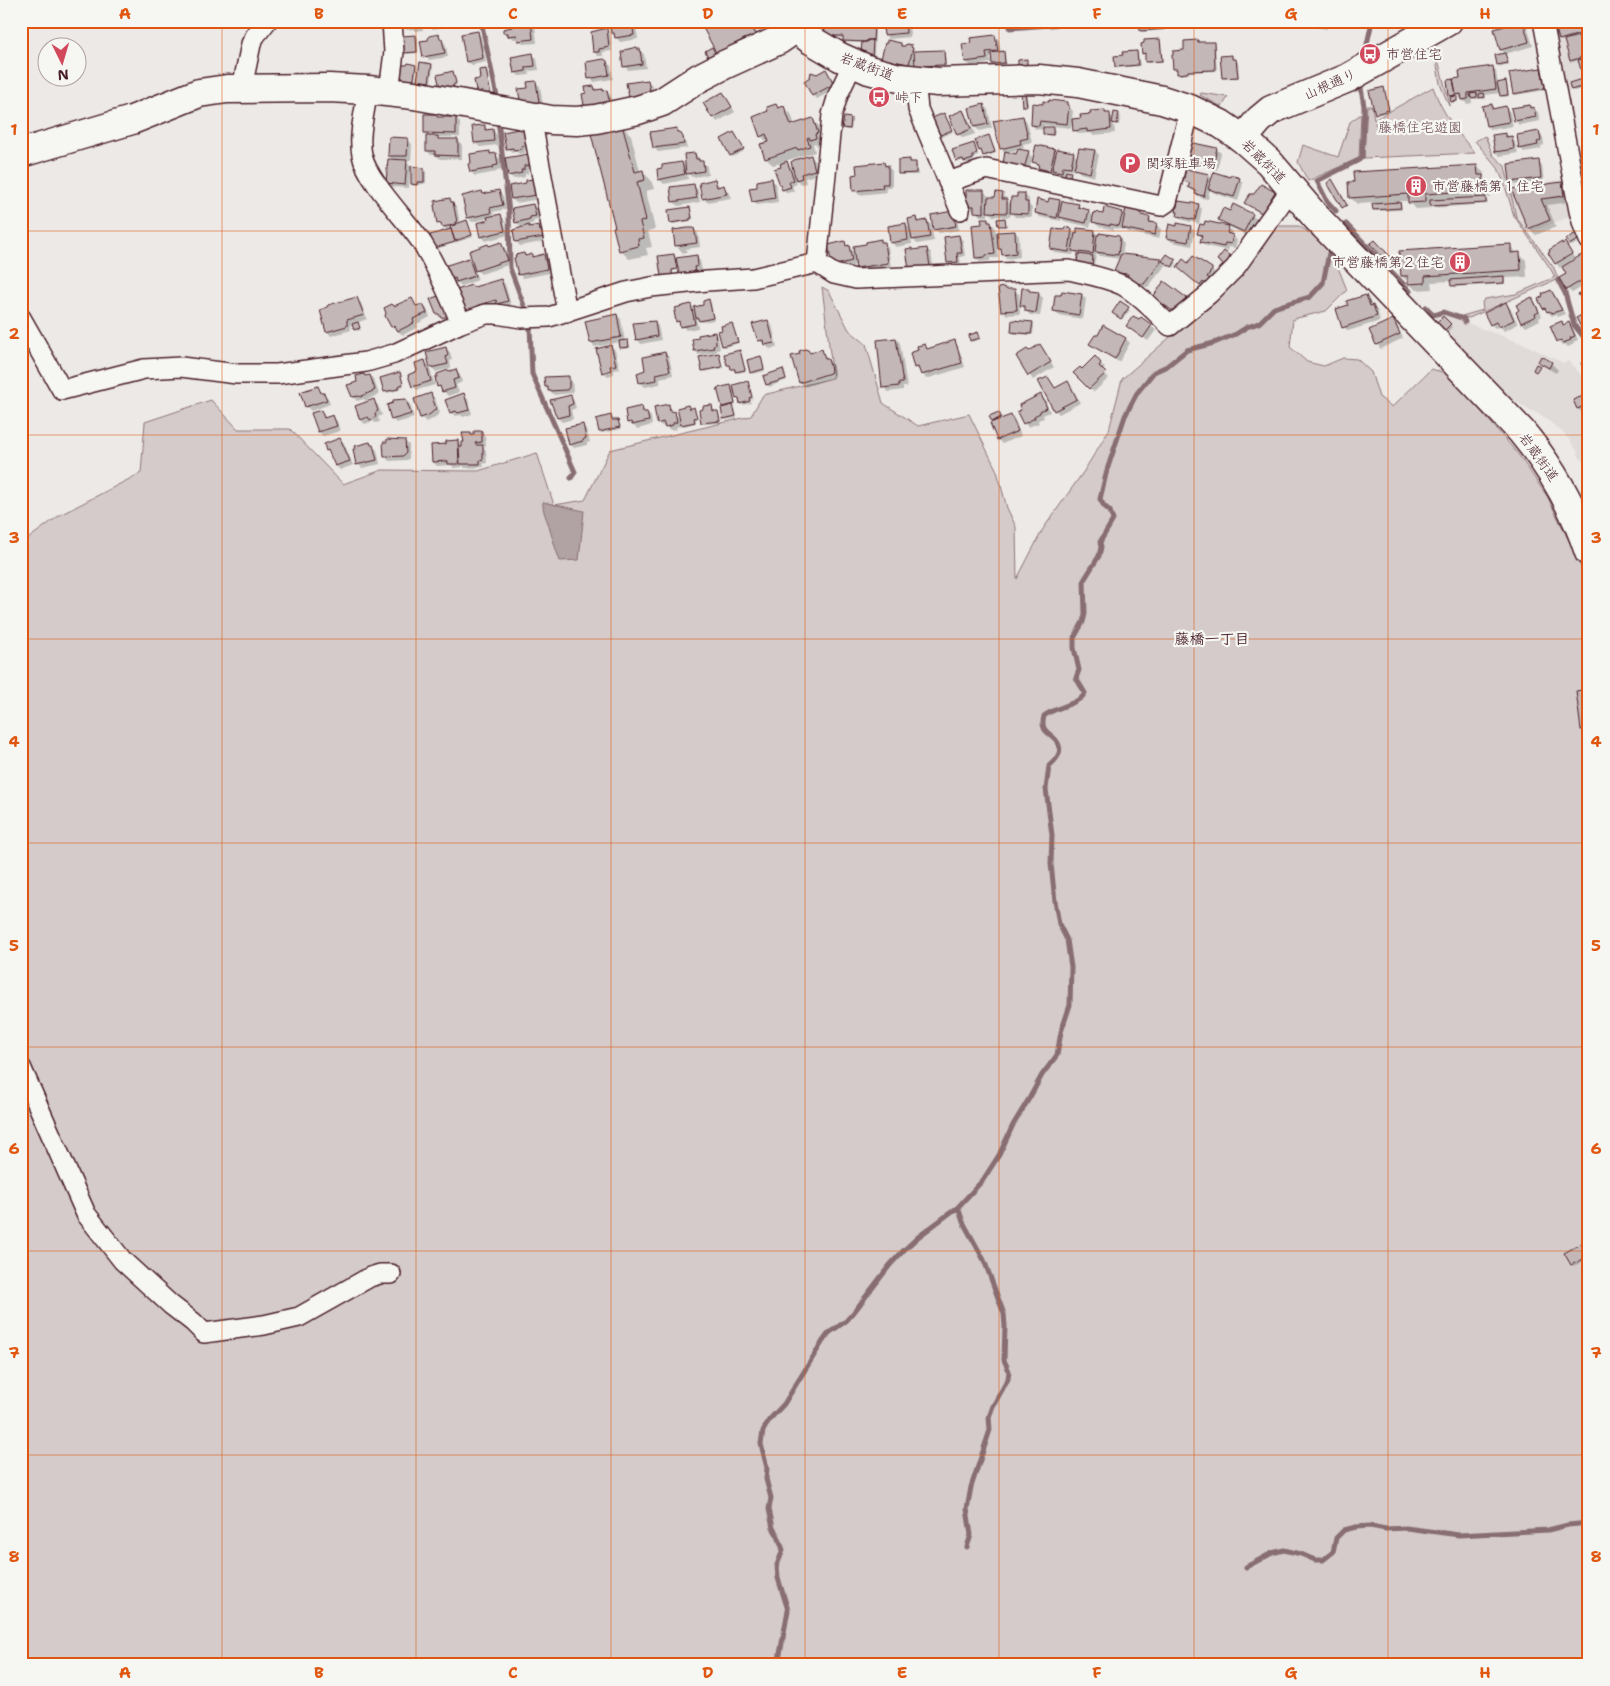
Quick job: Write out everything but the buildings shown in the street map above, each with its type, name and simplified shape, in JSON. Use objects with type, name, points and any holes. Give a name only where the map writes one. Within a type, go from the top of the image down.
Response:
[{"type":"street","points":[[242,88],[251,44],[267,21]]},
{"type":"street","points":[[392,21],[394,52],[378,91],[361,147],[366,167],[375,182],[428,252],[445,285],[461,323]]},
{"type":"street","name":"山根通り","points":[[1243,138],[1258,120],[1271,110],[1348,78],[1448,21]]},
{"type":"street","points":[[1544,21],[1579,211],[1589,240]]},
{"type":"street","points":[[21,153],[117,125],[199,93],[242,88],[329,88],[378,91],[459,103],[531,117],[568,121],[586,120],[655,106],[708,73],[779,40],[795,24]]},
{"type":"street","name":"岩蔵街道","points":[[795,24],[822,47],[853,64],[885,74],[914,80],[951,82],[1039,79],[1100,86],[1190,109],[1221,124],[1243,138],[1269,162],[1326,228],[1521,430],[1560,486],[1579,525],[1589,552]]},
{"type":"street","points":[[817,263],[832,115],[838,95],[853,64]]},
{"type":"street","points":[[914,80],[918,109],[960,210]]},
{"type":"street","points":[[948,182],[986,169],[1162,206],[1166,202],[1190,109]]},
{"type":"street","points":[[531,117],[567,312]]},
{"type":"street","points":[[21,318],[62,390],[144,369],[181,367],[237,374],[270,374],[366,362],[394,354],[461,323],[486,314],[536,319],[567,312],[626,292],[650,287],[753,278],[817,263],[834,274],[856,279],[1069,270],[1094,275],[1122,285],[1139,296],[1170,326],[1209,294],[1235,268],[1291,189]]},
{"type":"street","points":[[21,1067],[86,1214],[122,1261],[204,1333],[264,1325],[291,1319],[370,1277],[380,1274],[391,1274]]},
{"type":"shaded area","points":[[1555,21],[1589,21],[1589,86],[1566,92],[1552,25]]},
{"type":"shaded area","points":[[1565,179],[1573,215],[1529,233],[1516,217],[1509,188]]},
{"type":"shaded area","points":[[1442,314],[1526,345],[1563,363],[1568,361],[1589,383],[1589,490],[1583,460],[1565,434],[1545,418],[1515,401],[1496,386],[1432,321]]},
{"type":"shaded area","points":[[543,502],[584,511],[579,560],[560,561],[544,513]]},
{"type":"green space","points":[[1433,41],[1450,105],[1449,106],[1440,84]]},
{"type":"green space","name":"藤橋住宅遊園","points":[[1433,87],[1451,122],[1475,153],[1364,158],[1367,106],[1372,106],[1374,120]],"holes":[[[1384,118],[1389,126],[1379,132],[1375,123]]]},
{"type":"green space","points":[[1201,93],[1228,97],[1222,107],[1200,95]]},
{"type":"green space","points":[[1361,114],[1359,158],[1308,181],[1298,162],[1303,145],[1338,157],[1350,122]]},
{"type":"green space","points":[[1485,136],[1493,155],[1505,166],[1516,217],[1554,268],[1558,279],[1469,318],[1462,316],[1483,310],[1482,302],[1485,299],[1516,294],[1555,277],[1514,216],[1498,168],[1475,141]]},
{"type":"green space","points":[[1278,226],[1299,226],[1320,240],[1337,265],[1347,290],[1326,311],[1293,319],[1290,347],[1307,362],[1324,366],[1343,358],[1357,359],[1371,372],[1379,397],[1392,407],[1431,369],[1446,373],[1518,454],[1547,496],[1578,559],[1589,591],[1589,1665],[21,1665],[21,544],[60,515],[141,473],[145,422],[211,400],[238,429],[290,429],[343,484],[382,470],[478,471],[537,453],[554,505],[585,500],[610,450],[751,416],[763,395],[833,378],[822,287],[829,291],[849,330],[866,344],[883,403],[918,426],[969,414],[997,471],[1007,508],[1016,527],[1017,579],[1043,529],[1084,471],[1109,430],[1122,379],[1241,275]]},
{"type":"waterway","points":[[481,21],[498,101]]},
{"type":"waterway","points":[[1010,28],[1063,24],[1062,21]]},
{"type":"waterway","points":[[1365,53],[1371,21]]},
{"type":"waterway","points":[[1336,211],[1327,201],[1317,181],[1362,157],[1364,106],[1361,88]]},
{"type":"waterway","points":[[498,120],[509,212],[510,268],[526,311]]},
{"type":"waterway","points":[[1346,224],[1410,291]]},
{"type":"waterway","points":[[778,1665],[788,1610],[778,1578],[777,1565],[783,1550],[773,1528],[769,1509],[771,1498],[766,1479],[767,1468],[761,1444],[763,1431],[769,1420],[784,1404],[829,1333],[846,1321],[904,1250],[958,1207],[983,1180],[999,1155],[1013,1125],[1042,1075],[1057,1055],[1061,1032],[1070,1005],[1071,967],[1067,940],[1059,924],[1055,901],[1051,864],[1052,835],[1046,789],[1049,766],[1060,751],[1058,743],[1045,730],[1043,720],[1044,716],[1073,703],[1085,693],[1076,678],[1079,670],[1074,648],[1074,638],[1083,622],[1085,614],[1084,580],[1099,556],[1100,542],[1113,520],[1110,511],[1100,499],[1107,470],[1125,416],[1137,393],[1154,372],[1167,366],[1187,350],[1214,343],[1236,334],[1247,327],[1259,323],[1274,308],[1310,297],[1323,283],[1330,248]]},
{"type":"waterway","points":[[1558,280],[1565,293],[1574,325],[1586,340]]},
{"type":"waterway","points":[[1426,307],[1434,315],[1443,312],[1464,319],[1465,322]]},
{"type":"waterway","points":[[530,327],[532,374],[575,472],[571,478]]},
{"type":"waterway","points":[[958,1207],[963,1222],[984,1260],[1004,1314],[1004,1360],[1009,1371],[1008,1379],[989,1417],[990,1430],[971,1487],[967,1509],[971,1535],[967,1547]]},
{"type":"waterway","points":[[1246,1567],[1272,1553],[1284,1550],[1315,1560],[1323,1560],[1333,1552],[1336,1538],[1344,1530],[1356,1527],[1406,1528],[1459,1535],[1548,1530],[1568,1525],[1589,1523]]},
{"type":"place","name":"市営住宅","points":[[1370,54]]},
{"type":"place","name":"峠下","points":[[879,97]]},
{"type":"place","name":"関塚駐車場","points":[[1130,163]]},
{"type":"place","name":"市営藤橋第１住宅","points":[[1416,186]]},
{"type":"place","name":"市営藤橋第２住宅","points":[[1460,262]]},
{"type":"district","name":"藤橋一丁目","points":[[1212,639]]}]
